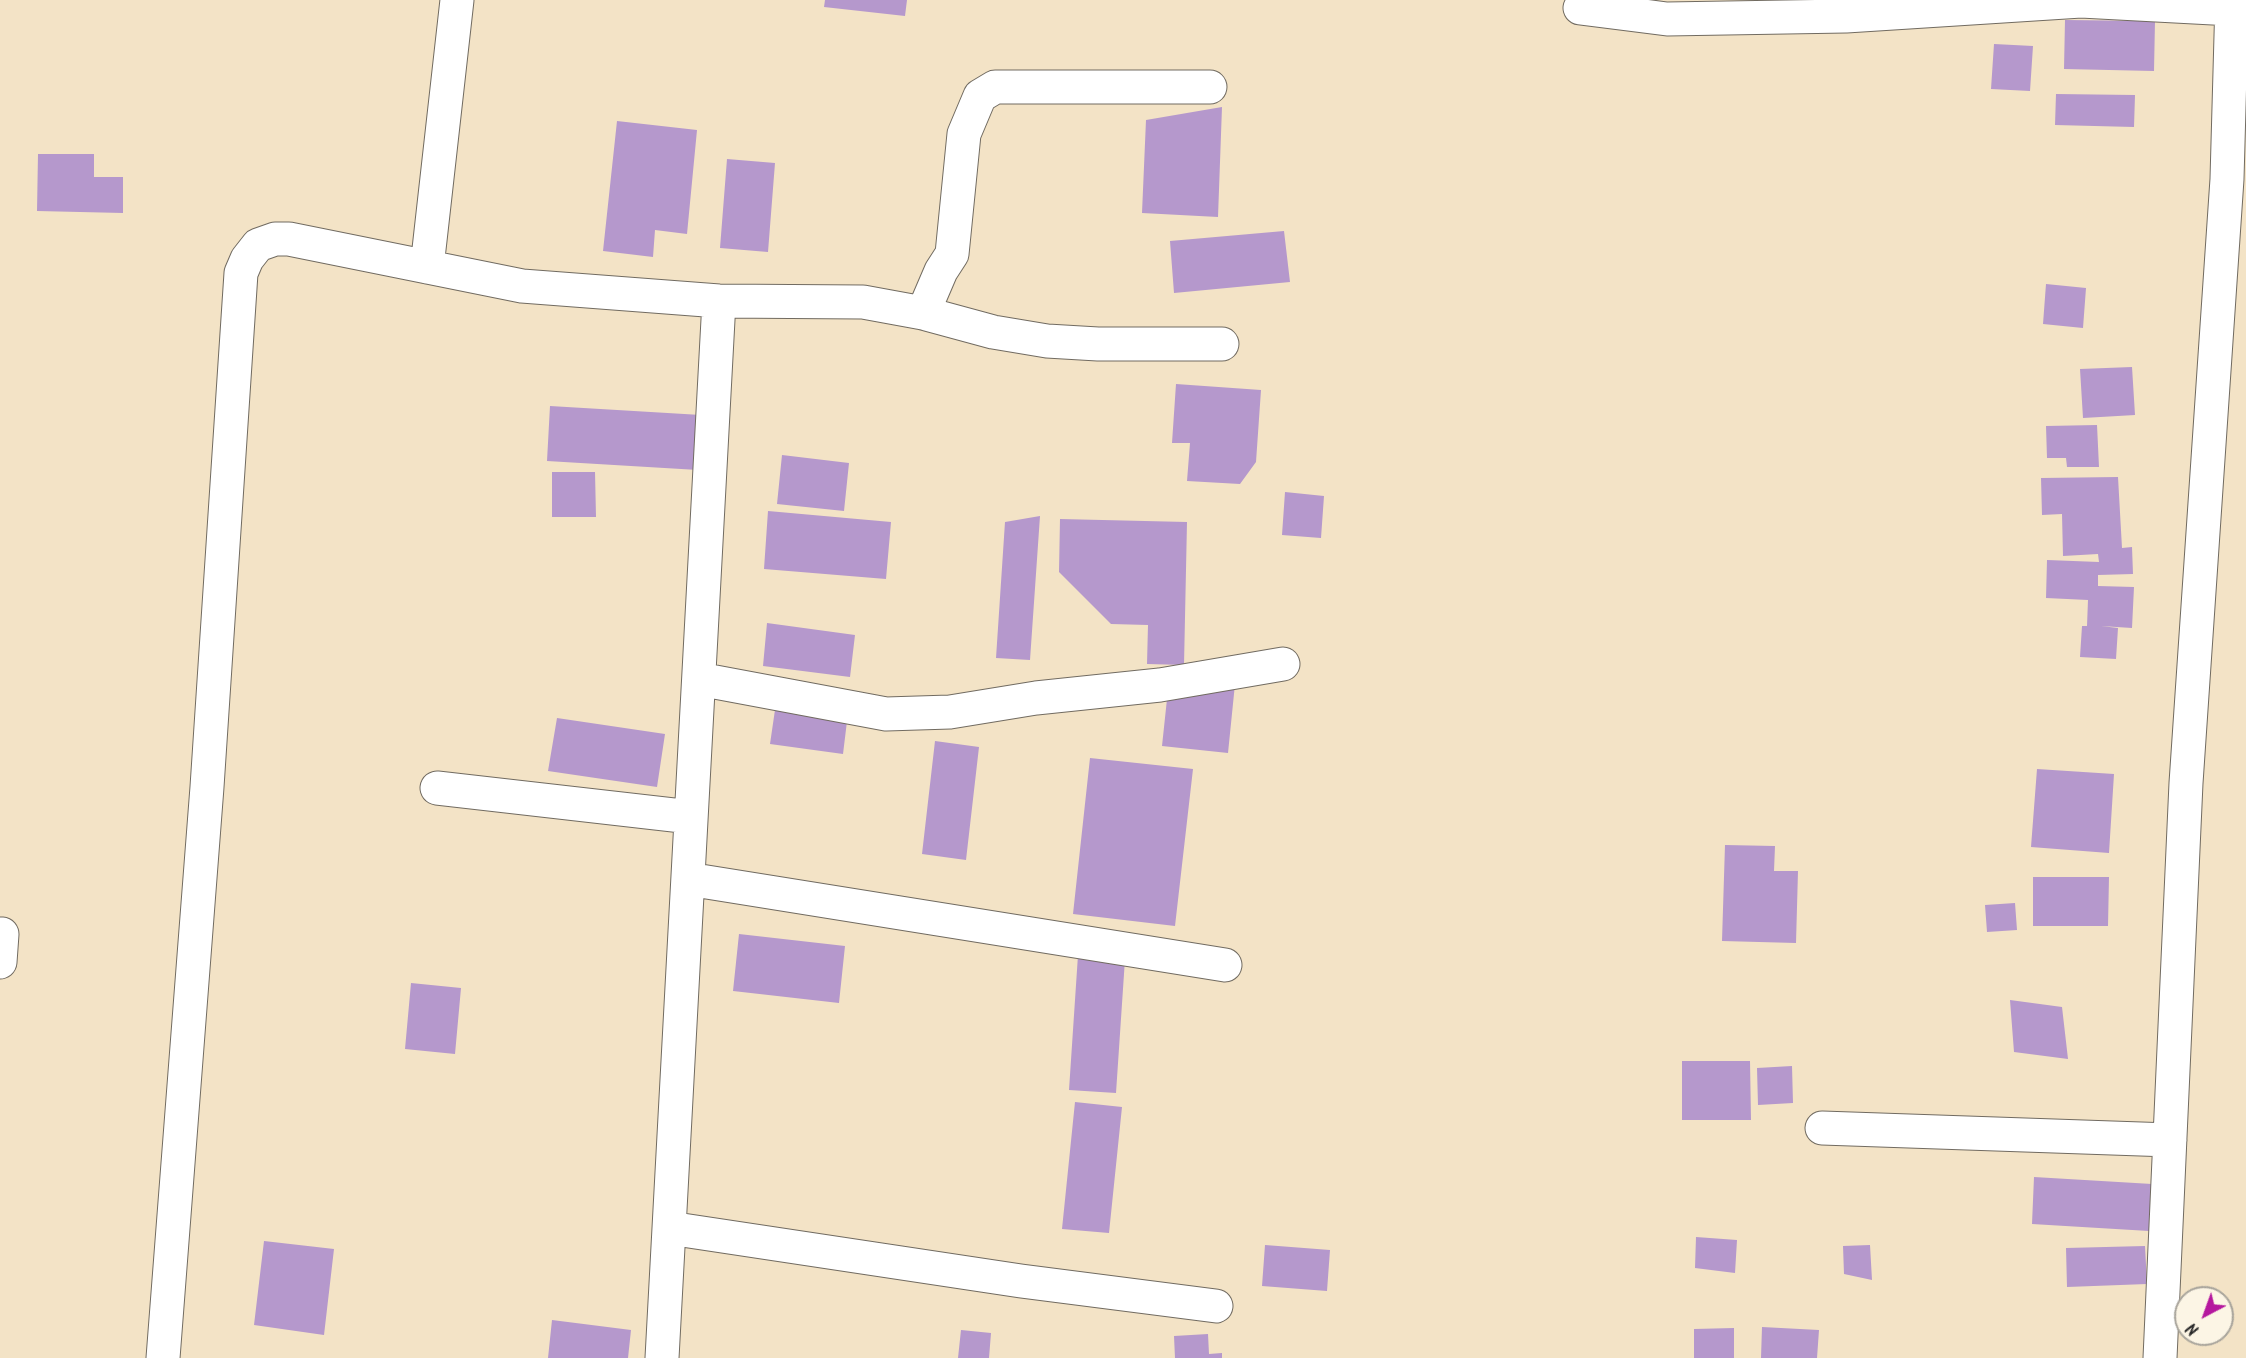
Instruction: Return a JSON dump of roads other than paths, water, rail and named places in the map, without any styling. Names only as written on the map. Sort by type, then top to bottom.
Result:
[{"type":"street","points":[[427,267],[457,0]]},
{"type":"street","points":[[1580,8],[1666,19],[1846,16],[2081,1],[2232,4],[2227,179],[2186,783],[2160,1358]]},
{"type":"street","points":[[923,313],[941,271],[952,254],[964,134],[980,96],[995,87],[1210,87]]},
{"type":"street","points":[[163,1358],[208,775],[241,273],[247,259],[258,245],[275,238],[289,238],[522,286],[719,301],[863,302],[923,313],[993,332],[1047,341],[1098,344],[1222,344]]},
{"type":"street","points":[[662,1358],[719,301]]},
{"type":"street","points":[[699,679],[886,714],[950,712],[1036,698],[1160,685],[1283,664]]},
{"type":"street","points":[[436,788],[691,817]]},
{"type":"street","points":[[688,879],[1225,966]]},
{"type":"street","points":[[1822,1128],[2170,1140]]},
{"type":"street","points":[[669,1228],[1010,1279],[1216,1306]]}]
